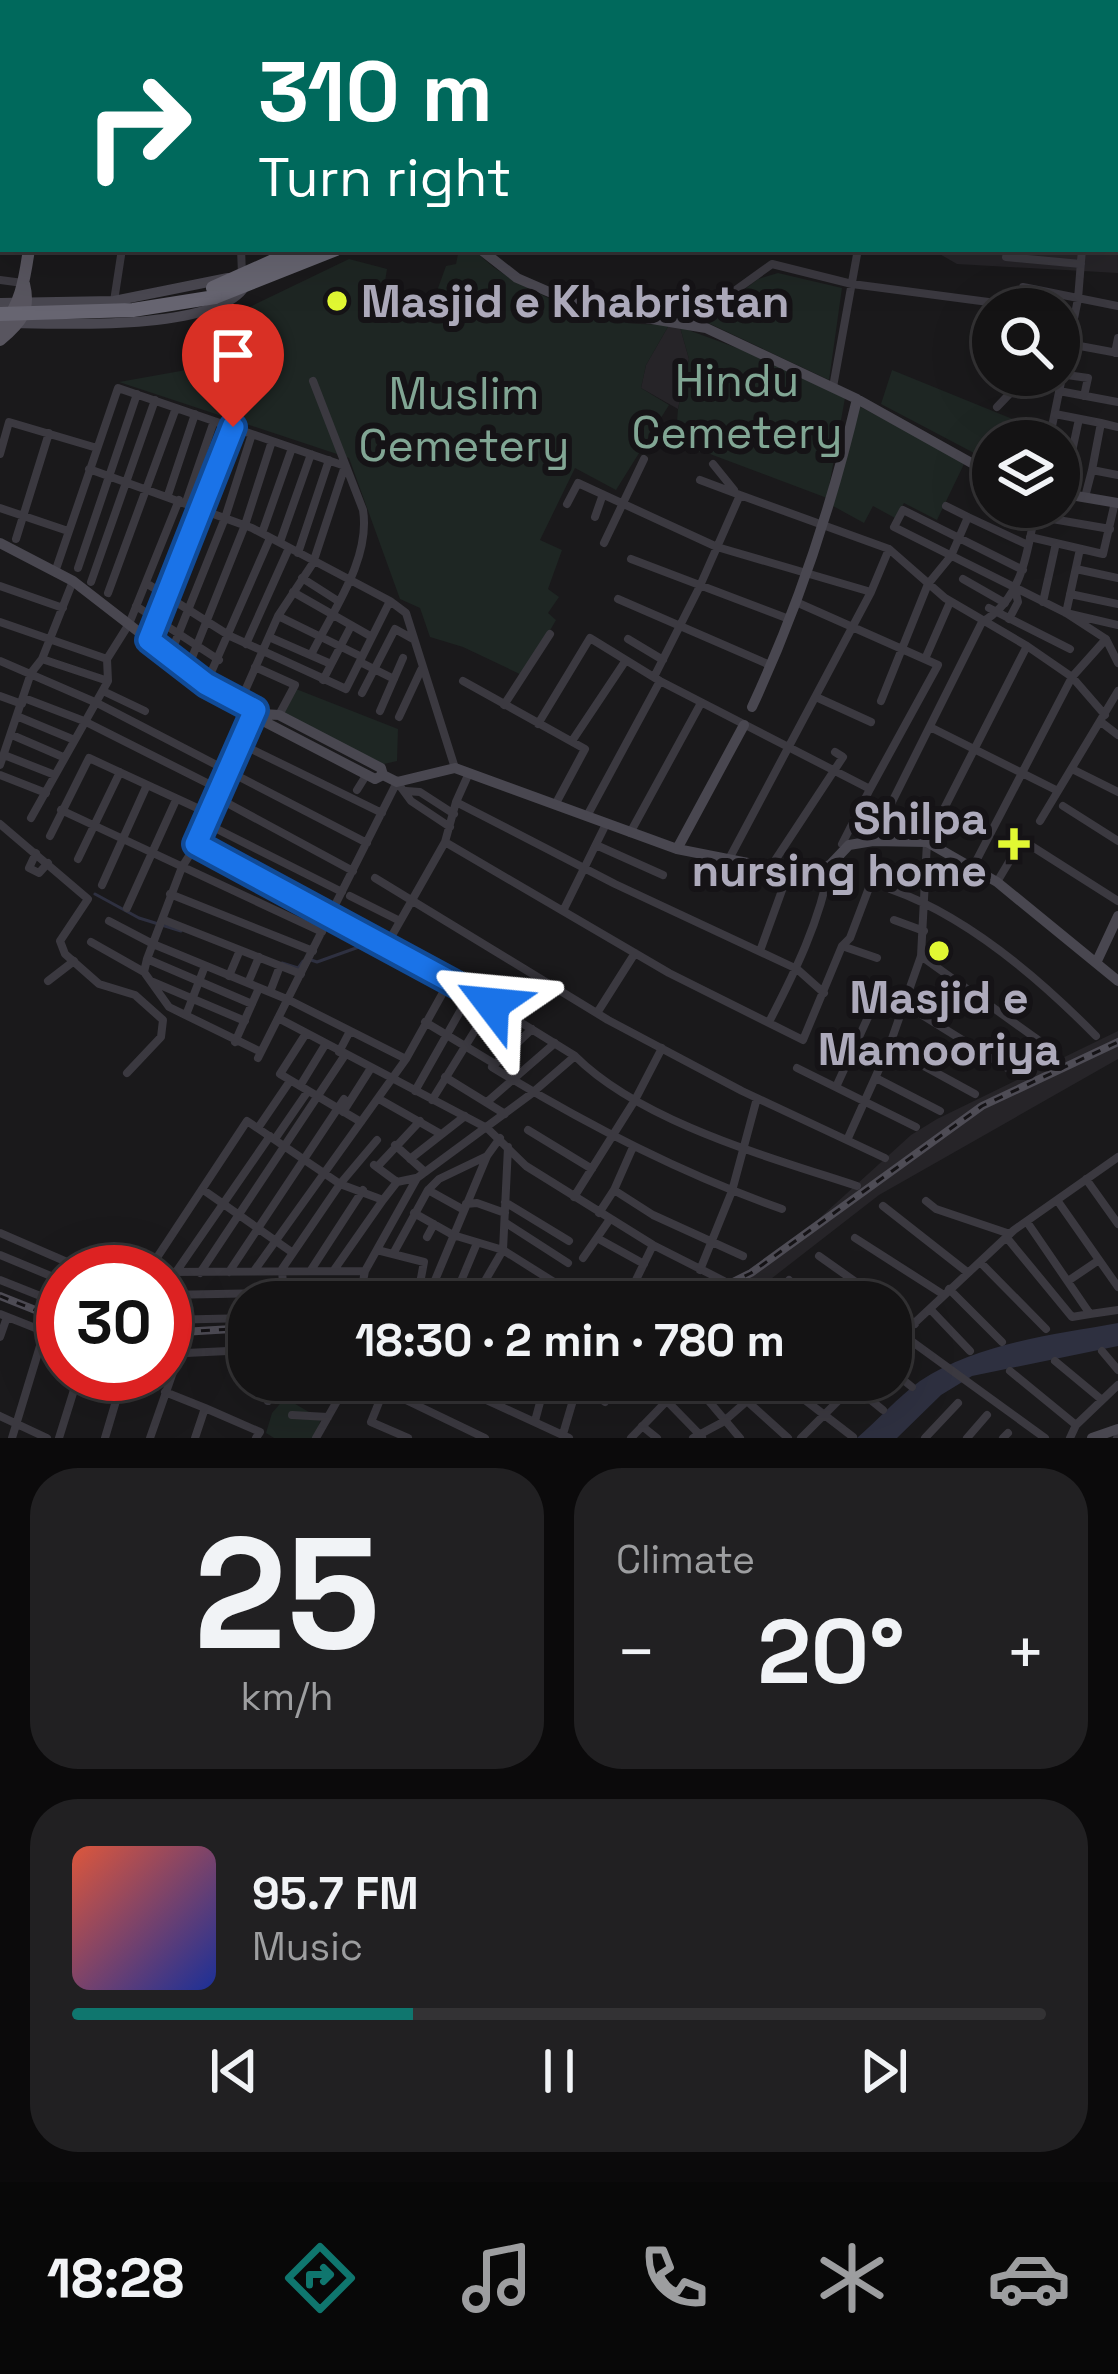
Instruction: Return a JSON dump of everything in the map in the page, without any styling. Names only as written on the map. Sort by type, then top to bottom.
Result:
[{"type":"highway","points":[[6,313],[160,308],[214,292],[294,252]]},
{"type":"highway","points":[[241,279],[326,252]]},
{"type":"main road","points":[[0,340],[21,323],[6,313],[24,283],[28,252]]},
{"type":"street","points":[[115,301],[122,252]]},
{"type":"street","points":[[6,313],[21,323],[167,320],[239,296],[242,252]]},
{"type":"street","points":[[484,252],[517,278],[573,303],[614,315],[690,322],[857,399],[972,463]]},
{"type":"street","points":[[833,387],[857,252]]},
{"type":"street","points":[[1079,288],[1082,252]]},
{"type":"street","points":[[1006,257],[1081,264]]},
{"type":"street","points":[[690,322],[772,264],[852,284],[972,300]]},
{"type":"street","points":[[6,313],[115,301],[212,278],[241,279]]},
{"type":"street","points":[[0,280],[24,283]]},
{"type":"street","points":[[1023,287],[1028,288]]},
{"type":"street","points":[[662,320],[667,305],[680,298]]},
{"type":"street","points":[[1080,299],[1118,306]]},
{"type":"street","points":[[1080,342],[1116,353],[1118,338]]},
{"type":"street","points":[[1080,377],[1088,378],[1084,396]]},
{"type":"street","points":[[311,655],[348,580],[366,530],[363,510],[313,381]]},
{"type":"street","points":[[56,572],[118,388],[345,466]]},
{"type":"street","points":[[55,775],[2,760],[31,673],[42,659],[63,608],[137,394]]},
{"type":"street","points":[[1080,395],[1118,402]]},
{"type":"street","points":[[997,407],[1008,396]]},
{"type":"street","points":[[1053,420],[1057,396]]},
{"type":"street","points":[[752,707],[824,524],[857,399]]},
{"type":"street","points":[[91,582],[155,400]]},
{"type":"street","points":[[108,593],[176,407]]},
{"type":"street","points":[[168,495],[195,414]]},
{"type":"street","points":[[1054,414],[1118,427]]},
{"type":"street","points":[[31,818],[105,686],[107,659],[129,624],[214,421]]},
{"type":"street","points":[[0,454],[9,422],[97,448]]},
{"type":"street","points":[[1085,497],[1101,424]]},
{"type":"street","points":[[149,640],[233,427]]},
{"type":"street","points":[[16,539],[49,433]]},
{"type":"street","points":[[169,657],[225,518],[252,434]]},
{"type":"street","points":[[187,670],[245,525],[272,441]]},
{"type":"street","points":[[280,543],[292,448]]},
{"type":"street","points":[[246,644],[311,454]]},
{"type":"street","points":[[604,543],[644,459]]},
{"type":"street","points":[[206,684],[329,460]]},
{"type":"street","points":[[713,464],[740,495]]},
{"type":"street","points":[[240,702],[278,616],[313,562],[345,466]]},
{"type":"street","points":[[89,469],[245,525],[406,613],[455,768]]},
{"type":"street","points":[[1092,470],[1118,472]]},
{"type":"street","points":[[700,481],[889,549],[950,602],[1072,677],[1118,735]]},
{"type":"street","points":[[567,504],[578,483],[717,547],[872,592]]},
{"type":"street","points":[[586,817],[657,679],[740,495]]},
{"type":"street","points":[[1080,496],[1116,502],[1098,574]]},
{"type":"street","points":[[595,517],[602,497]]},
{"type":"street","points":[[946,506],[972,519]]},
{"type":"street","points":[[0,508],[68,531]]},
{"type":"street","points":[[1022,570],[903,510],[894,526],[1066,613],[1106,639],[1117,656]]},
{"type":"street","points":[[881,700],[928,584],[951,556],[968,517]]},
{"type":"street","points":[[1080,523],[1110,529]]},
{"type":"street","points":[[993,528],[1029,541],[1103,554]]},
{"type":"street","points":[[873,841],[982,622],[1015,588],[1032,528]]},
{"type":"street","points":[[0,543],[56,572],[75,575],[206,684],[367,774],[383,776]]},
{"type":"street","points":[[1043,602],[1056,543]]},
{"type":"street","points":[[728,860],[872,592],[889,549]]},
{"type":"street","points":[[1066,613],[1080,549]]},
{"type":"street","points":[[632,559],[789,620]]},
{"type":"street","points":[[1076,568],[1118,576]]},
{"type":"street","points":[[302,578],[338,601]]},
{"type":"street","points":[[963,579],[1005,603]]},
{"type":"street","points":[[146,584],[262,653],[346,689],[391,601]]},
{"type":"street","points":[[0,586],[63,608]]},
{"type":"street","points":[[1009,619],[1018,602],[1015,588]]},
{"type":"street","points":[[292,592],[372,637]]},
{"type":"street","points":[[1070,594],[1118,604]]},
{"type":"street","points":[[618,599],[771,666]]},
{"type":"street","points":[[796,602],[938,665],[842,844],[927,842],[997,882],[1118,981]]},
{"type":"street","points":[[925,659],[950,602]]},
{"type":"street","points":[[136,606],[219,660]]},
{"type":"street","points":[[994,610],[1070,649]]},
{"type":"street","points":[[1066,613],[1118,625]]},
{"type":"street","points":[[278,616],[394,679]]},
{"type":"street","points":[[0,622],[107,659]]},
{"type":"street","points":[[323,680],[351,626]]},
{"type":"street","points":[[362,693],[395,629],[414,639]]},
{"type":"street","points":[[504,705],[550,634]]},
{"type":"street","points":[[269,637],[331,664]]},
{"type":"street","points":[[538,724],[590,638],[701,703],[870,789]]},
{"type":"street","points":[[628,639],[663,660]]},
{"type":"street","points":[[973,867],[1072,677],[1106,639]]},
{"type":"street","points":[[848,1138],[906,1005],[921,956],[927,842],[1027,646]]},
{"type":"street","points":[[380,710],[404,658]]},
{"type":"street","points":[[42,659],[105,686],[145,711]]},
{"type":"street","points":[[572,741],[626,660]]},
{"type":"street","points":[[0,661],[97,703],[367,843]]},
{"type":"street","points":[[255,668],[295,685],[276,721]]},
{"type":"street","points":[[399,717],[422,669]]},
{"type":"street","points":[[463,681],[585,749],[555,806]]},
{"type":"street","points":[[1040,821],[1118,691]]},
{"type":"street","points":[[0,696],[84,722],[353,871]]},
{"type":"street","points":[[816,697],[871,722]]},
{"type":"street","points":[[631,833],[701,703]]},
{"type":"street","points":[[144,972],[170,894],[238,743],[259,712]]},
{"type":"street","points":[[19,716],[72,740]]},
{"type":"street","points":[[276,721],[381,768],[383,776],[420,791],[454,814]]},
{"type":"street","points":[[677,849],[743,725]]},
{"type":"street","points":[[930,727],[1058,791]]},
{"type":"street","points":[[12,735],[63,757]]},
{"type":"street","points":[[238,743],[382,813]]},
{"type":"street","points":[[772,865],[843,757],[835,752]]},
{"type":"street","points":[[50,836],[88,758],[400,921]]},
{"type":"street","points":[[92,942],[144,972],[170,1007],[260,1055],[346,894],[382,813],[401,787],[455,768],[677,849],[789,871],[814,871],[830,865],[849,845]]},
{"type":"street","points":[[1072,769],[1116,787]]},
{"type":"street","points":[[78,859],[120,772]]},
{"type":"street","points":[[383,942],[413,901],[445,842],[469,773]]},
{"type":"street","points":[[358,790],[367,774]]},
{"type":"street","points":[[0,775],[9,784],[46,793]]},
{"type":"street","points":[[102,885],[147,785]]},
{"type":"street","points":[[401,787],[411,801],[449,826]]},
{"type":"street","points":[[127,908],[176,800]]},
{"type":"street","points":[[456,802],[797,969],[824,993]]},
{"type":"street","points":[[1063,806],[1118,841]]},
{"type":"street","points":[[61,809],[322,932]]},
{"type":"street","points":[[0,824],[88,899],[59,946],[99,984],[135,994],[163,1020],[161,1037],[127,1072]]},
{"type":"street","points":[[562,911],[606,824]]},
{"type":"street","points":[[997,882],[1022,840],[1118,901]]},
{"type":"street","points":[[445,842],[635,953],[803,1040],[878,864]]},
{"type":"street","points":[[196,844],[492,1004],[635,1100],[744,1148],[857,1186]]},
{"type":"street","points":[[596,845],[663,875]]},
{"type":"street","points":[[36,853],[29,868],[39,873],[48,863]]},
{"type":"street","points":[[770,1022],[797,969],[825,893],[830,865]]},
{"type":"street","points":[[760,951],[789,871]]},
{"type":"street","points":[[375,878],[597,1013],[757,1098],[885,1158]]},
{"type":"street","points":[[890,889],[923,901],[973,931],[1096,1036]]},
{"type":"street","points":[[170,894],[310,956]]},
{"type":"street","points":[[1097,961],[1113,943],[1118,916]]},
{"type":"street","points":[[894,920],[924,931]]},
{"type":"street","points":[[109,922],[289,1000],[406,1059]]},
{"type":"street","points":[[162,924],[193,931],[301,974]]},
{"type":"street","points":[[842,946],[877,958]]},
{"type":"street","points":[[229,976],[239,950]]},
{"type":"street","points":[[597,1013],[635,953]]},
{"type":"street","points":[[921,956],[1055,1052]]},
{"type":"street","points":[[248,983],[259,957]]},
{"type":"street","points":[[147,959],[252,1004]]},
{"type":"street","points":[[48,981],[74,961]]},
{"type":"street","points":[[186,1015],[205,966]]},
{"type":"street","points":[[270,992],[280,966]]},
{"type":"street","points":[[254,1270],[322,1171],[394,1080],[450,980]]},
{"type":"street","points":[[153,982],[244,1021]]},
{"type":"street","points":[[235,1042],[259,988]]},
{"type":"street","points":[[415,1091],[471,992]]},
{"type":"street","points":[[432,1100],[492,1004]]},
{"type":"street","points":[[906,1005],[1014,1072]]},
{"type":"street","points":[[836,1087],[869,1015]]},
{"type":"street","points":[[278,1018],[487,1128],[526,1166],[574,1197],[652,1245],[724,1281]]},
{"type":"street","points":[[425,1022],[495,1064]]},
{"type":"street","points":[[478,1024],[513,1046]]},
{"type":"street","points":[[532,1029],[492,1067],[531,1094],[634,1147],[782,1209]]},
{"type":"street","points":[[200,1273],[318,1097],[350,1031]]},
{"type":"street","points":[[305,1035],[280,1074],[361,1122]]},
{"type":"street","points":[[487,1102],[554,1043]]},
{"type":"street","points":[[191,1245],[273,1138],[325,1045]]},
{"type":"street","points":[[889,1047],[975,1094]]},
{"type":"street","points":[[574,1197],[662,1048]]},
{"type":"street","points":[[334,1272],[397,1182],[421,1175],[575,1056]]},
{"type":"street","points":[[229,1272],[371,1068]]},
{"type":"street","points":[[797,1068],[916,1127]]},
{"type":"street","points":[[446,1077],[505,1114]]},
{"type":"street","points":[[876,1078],[940,1111]]},
{"type":"street","points":[[258,1128],[299,1086]]},
{"type":"street","points":[[700,1270],[732,1191],[757,1098]]},
{"type":"street","points":[[340,1110],[344,1099]]},
{"type":"street","points":[[379,1099],[439,1133]]},
{"type":"street","points":[[410,1159],[465,1116]]},
{"type":"street","points":[[165,1245],[247,1121],[340,1184],[383,1200]]},
{"type":"street","points":[[377,1167],[420,1121]]},
{"type":"street","points":[[528,1130],[592,1169]]},
{"type":"street","points":[[283,1281],[283,1269],[293,1253],[340,1184],[377,1141]]},
{"type":"street","points":[[394,1254],[428,1190],[504,1142]]},
{"type":"street","points":[[485,1281],[503,1250],[504,1142]]},
{"type":"street","points":[[394,1145],[421,1175]]},
{"type":"street","points":[[599,1213],[634,1147]]},
{"type":"street","points":[[436,1281],[487,1156]]},
{"type":"street","points":[[364,1157],[397,1182]]},
{"type":"street","points":[[912,1327],[1009,1236],[1117,1159]]},
{"type":"street","points":[[363,1281],[365,1270],[421,1175]]},
{"type":"street","points":[[1086,1179],[1118,1224]]},
{"type":"street","points":[[202,1190],[293,1253]]},
{"type":"street","points":[[310,1271],[363,1190]]},
{"type":"street","points":[[428,1190],[465,1207],[505,1212],[569,1241]]},
{"type":"street","points":[[614,1190],[653,1215],[743,1256]]},
{"type":"street","points":[[1057,1200],[1118,1287]]},
{"type":"street","points":[[926,1201],[1009,1236],[1072,1317],[1118,1310]]},
{"type":"street","points":[[883,1206],[967,1272]]},
{"type":"street","points":[[505,1212],[568,1263]]},
{"type":"street","points":[[414,1213],[453,1235],[503,1250],[552,1281]]},
{"type":"street","points":[[583,1258],[610,1219]]},
{"type":"street","points":[[1027,1222],[1090,1314]]},
{"type":"street","points":[[427,1237],[434,1224]]},
{"type":"street","points":[[0,1233],[36,1249]]},
{"type":"street","points":[[597,1238],[644,1264]]},
{"type":"street","points":[[855,1238],[946,1292],[1002,1342]]},
{"type":"street","points":[[462,1281],[477,1242]]},
{"type":"street","points":[[636,1281],[652,1245]]},
{"type":"street","points":[[377,1250],[424,1262],[421,1278]]},
{"type":"street","points":[[0,1255],[36,1270]]},
{"type":"street","points":[[819,1256],[854,1281]]},
{"type":"street","points":[[1068,1280],[1099,1260]]},
{"type":"street","points":[[979,1261],[1046,1328]]},
{"type":"street","points":[[192,1273],[365,1270]]},
{"type":"street","points":[[0,1280],[36,1294]]},
{"type":"street","points":[[192,1295],[228,1296]]},
{"type":"street","points":[[931,1310],[970,1351]]},
{"type":"street","points":[[0,1336],[4,1316],[36,1330]]},
{"type":"street","points":[[192,1320],[228,1319]]},
{"type":"street","points":[[912,1342],[1045,1438]]},
{"type":"street","points":[[1102,1351],[1118,1370]]},
{"type":"street","points":[[192,1354],[228,1352]]},
{"type":"street","points":[[1055,1361],[1102,1400]]},
{"type":"street","points":[[12,1438],[36,1363]]},
{"type":"street","points":[[1010,1371],[1076,1425]]},
{"type":"street","points":[[1070,1438],[1076,1425],[1118,1385]]},
{"type":"street","points":[[59,1438],[71,1401]]},
{"type":"street","points":[[105,1438],[116,1401]]},
{"type":"street","points":[[150,1438],[162,1401]]},
{"type":"street","points":[[188,1401],[258,1435]]},
{"type":"street","points":[[321,1436],[337,1401]]},
{"type":"street","points":[[380,1401],[371,1422],[408,1438]]},
{"type":"street","points":[[416,1401],[484,1438]]},
{"type":"street","points":[[496,1401],[566,1436],[574,1401]]},
{"type":"street","points":[[535,1421],[540,1401]]},
{"type":"street","points":[[632,1438],[665,1401]]},
{"type":"street","points":[[667,1401],[698,1437],[747,1401],[788,1438]]},
{"type":"street","points":[[706,1401],[740,1438]]},
{"type":"street","points":[[805,1401],[853,1437]]},
{"type":"street","points":[[801,1438],[837,1401]]},
{"type":"street","points":[[873,1401],[883,1410]]},
{"type":"street","points":[[925,1438],[958,1403]]},
{"type":"street","points":[[195,1438],[205,1408]]},
{"type":"street","points":[[292,1415],[328,1417]]},
{"type":"street","points":[[967,1438],[987,1415]]},
{"type":"street","points":[[0,1416],[47,1438]]},
{"type":"street","points":[[642,1426],[657,1438]]},
{"type":"street","points":[[1092,1438],[1118,1435]]},
{"type":"shaded area","points":[[936,252],[1118,252],[1118,273],[957,264]]},
{"type":"shaded area","points":[[669,325],[680,327],[689,359],[678,409],[641,388],[646,365]]},
{"type":"shaded area","points":[[1118,1031],[1118,1059],[879,1195],[768,1281],[727,1281],[791,1244],[911,1135]]},
{"type":"green space","name":"Muslim Cemetery","points":[[458,252],[477,252],[519,283],[576,309],[618,322],[669,325],[646,365],[641,388],[669,405],[616,490],[575,468],[540,540],[562,550],[548,589],[559,597],[548,613],[556,620],[524,676],[430,637],[420,608],[400,599],[349,458],[119,382],[259,357],[233,315],[349,259],[387,269],[382,301],[433,302],[446,266],[456,264]]},
{"type":"green space","name":"Hindu Cemetery","points":[[778,273],[842,288],[829,380],[704,321],[758,279]]},
{"type":"green space","name":"Hindu Cemetery","points":[[680,327],[748,352],[845,398],[827,498],[702,451],[675,447],[689,359]]},
{"type":"green space","points":[[892,370],[1015,420],[972,420],[972,452],[881,404]]},
{"type":"green space","name":"Hindu Cemetery","points":[[859,406],[965,462],[937,520],[904,503],[895,518],[873,506],[864,523],[833,506]]},
{"type":"green space","points":[[296,689],[398,729],[397,761],[384,764],[283,714]]},
{"type":"green space","points":[[282,1401],[290,1401],[321,1419],[314,1438],[274,1438],[266,1433],[272,1413]]},
{"type":"water","points":[[1118,1323],[1118,1346],[972,1376],[941,1395],[897,1438],[857,1438],[897,1401],[912,1401],[912,1388],[920,1381],[966,1358],[1016,1342]]},
{"type":"waterway","points":[[95,894],[139,918],[181,931]]},
{"type":"waterway","points":[[311,960],[370,943]]},
{"type":"waterway","points":[[390,944],[417,954]]},
{"type":"waterway","points":[[282,963],[298,968],[303,961]]},
{"type":"railway","points":[[735,1281],[982,1106],[1118,1042]]},
{"type":"railway","points":[[0,1296],[36,1310]]},
{"type":"railway","points":[[192,1331],[228,1329]]},
{"type":"place","name":"Masjid e Khabristan","points":[[337,301]]},
{"type":"place","name":"Shilpa nursing home","points":[[1014,844]]},
{"type":"place","name":"Masjid e Mamooriya","points":[[939,951]]},
{"type":"route","points":[[233,427],[149,640],[206,684],[255,710],[196,844],[492,1004]]}]
